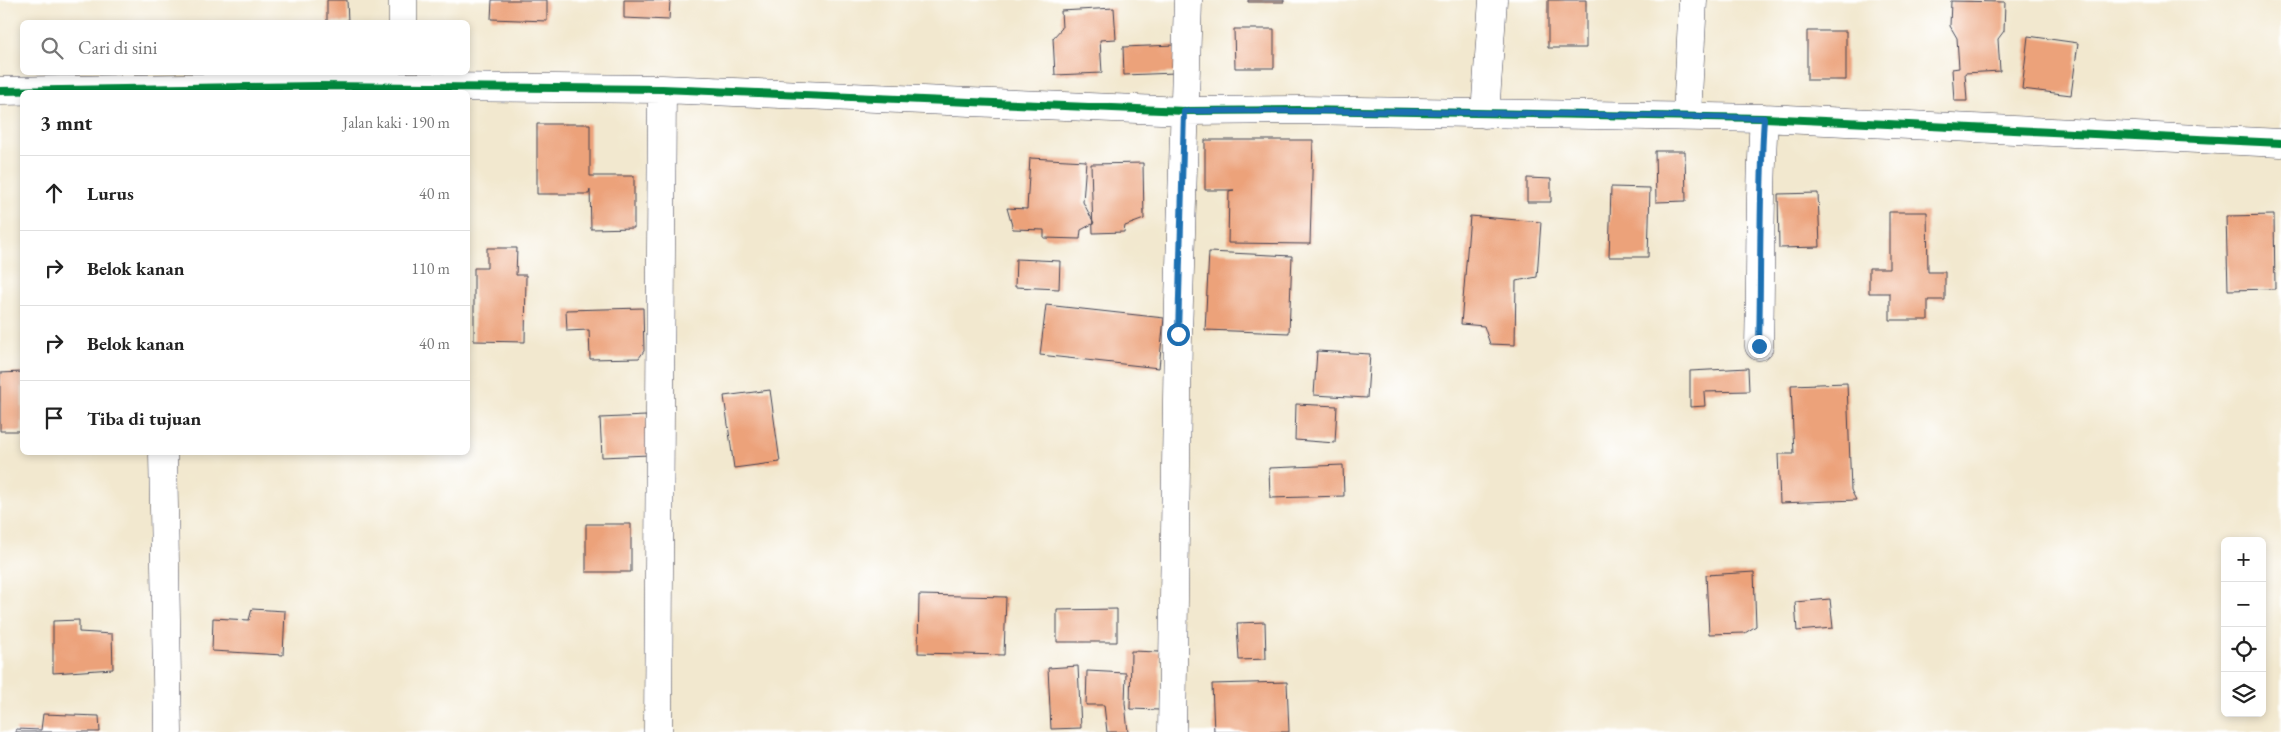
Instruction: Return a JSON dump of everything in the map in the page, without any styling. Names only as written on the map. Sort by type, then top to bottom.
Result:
[{"type":"street","points":[[403,0],[403,20]]},
{"type":"street","points":[[1172,732],[1178,334],[1188,0]]},
{"type":"street","points":[[1473,114],[1492,0]]},
{"type":"street","points":[[1687,116],[1693,0]]},
{"type":"street","points":[[159,90],[403,80],[1184,111],[1764,118],[2281,143]]},
{"type":"street","points":[[658,732],[662,89]]},
{"type":"street","points":[[0,91],[20,91]]},
{"type":"street","points":[[1759,346],[1762,249],[1759,193],[1764,118]]},
{"type":"street","points":[[163,455],[168,732]]},
{"type":"building","points":[[327,0],[347,0],[348,20],[327,20]]},
{"type":"building","points":[[492,0],[547,0],[547,21],[491,19]]},
{"type":"building","points":[[624,0],[670,0],[669,20],[624,18]]},
{"type":"building","points":[[1248,0],[1284,0],[1284,2],[1248,2]]},
{"type":"building","points":[[1548,0],[1586,0],[1586,48],[1548,48]]},
{"type":"building","points":[[1951,1],[2005,2],[2004,31],[1998,39],[2000,71],[1965,73],[1967,101],[1954,101],[1952,69],[1959,68],[1957,38],[1950,26]]},
{"type":"building","points":[[1114,8],[1116,39],[1100,40],[1102,73],[1055,75],[1053,38],[1062,28],[1061,11]]},
{"type":"building","points":[[1234,29],[1274,29],[1274,68],[1235,68]]},
{"type":"building","points":[[1807,31],[1846,31],[1846,80],[1807,80]]},
{"type":"building","points":[[2028,36],[2078,43],[2071,95],[2022,89]]},
{"type":"building","points":[[1175,45],[1175,73],[1124,75],[1123,47]]},
{"type":"building","points":[[537,124],[590,124],[590,176],[634,176],[634,228],[591,229],[590,189],[589,194],[537,194]]},
{"type":"building","points":[[1205,140],[1313,140],[1310,244],[1228,243],[1229,191],[1234,190],[1205,190]]},
{"type":"building","points":[[1655,151],[1685,151],[1686,201],[1656,202]]},
{"type":"building","points":[[1030,158],[1086,161],[1083,202],[1094,223],[1081,230],[1080,239],[1044,238],[1044,230],[1013,229],[1007,208],[1027,209]]},
{"type":"building","points":[[1143,163],[1144,219],[1125,226],[1124,232],[1093,233],[1091,164]]},
{"type":"building","points":[[1527,178],[1551,179],[1551,202],[1527,202]]},
{"type":"building","points":[[1611,187],[1650,188],[1648,257],[1609,257]]},
{"type":"building","points":[[1818,193],[1820,247],[1779,248],[1778,194]]},
{"type":"building","points":[[1889,212],[1927,212],[1928,272],[1945,272],[1945,300],[1928,300],[1928,320],[1890,320],[1890,293],[1869,293],[1869,268],[1889,268]]},
{"type":"building","points":[[2274,215],[2275,289],[2228,290],[2226,216]]},
{"type":"building","points":[[1470,216],[1541,222],[1537,277],[1516,281],[1515,345],[1490,344],[1484,326],[1461,324]]},
{"type":"building","points":[[487,248],[517,248],[516,275],[526,275],[525,342],[474,341],[474,268],[487,268]]},
{"type":"building","points":[[1209,252],[1292,256],[1289,333],[1205,330]]},
{"type":"building","points":[[1016,259],[1060,261],[1059,289],[1015,287]]},
{"type":"building","points":[[1046,305],[1164,318],[1159,368],[1040,355]]},
{"type":"building","points":[[643,308],[644,351],[639,358],[590,359],[589,330],[567,331],[566,310]]},
{"type":"building","points":[[1317,351],[1370,354],[1367,398],[1314,395]]},
{"type":"building","points":[[1748,368],[1749,391],[1704,392],[1705,406],[1690,407],[1690,371]]},
{"type":"building","points":[[20,372],[20,431],[0,431],[0,373]]},
{"type":"building","points":[[1847,383],[1851,490],[1856,500],[1780,503],[1778,454],[1794,454],[1791,385]]},
{"type":"building","points":[[770,390],[780,462],[734,468],[724,396]]},
{"type":"building","points":[[1296,404],[1337,406],[1335,443],[1295,440]]},
{"type":"building","points":[[646,416],[649,455],[602,457],[600,418]]},
{"type":"building","points":[[1343,465],[1344,496],[1270,498],[1269,468]]},
{"type":"building","points":[[586,524],[631,524],[631,572],[586,572]]},
{"type":"building","points":[[1754,572],[1756,626],[1745,633],[1709,634],[1706,575]]},
{"type":"building","points":[[919,595],[1006,597],[1004,655],[918,653]]},
{"type":"building","points":[[1830,599],[1833,628],[1797,631],[1795,602]]},
{"type":"building","points":[[252,609],[285,611],[283,655],[212,651],[213,618],[249,620]]},
{"type":"building","points":[[1117,609],[1117,642],[1057,642],[1057,610]]},
{"type":"building","points":[[79,620],[79,632],[112,634],[113,669],[53,673],[53,621]]},
{"type":"building","points":[[1265,622],[1266,659],[1239,660],[1237,623]]},
{"type":"building","points":[[1131,651],[1160,652],[1159,710],[1130,709]]},
{"type":"building","points":[[1078,666],[1081,728],[1051,729],[1048,668]]},
{"type":"building","points":[[1087,671],[1126,673],[1125,703],[1128,732],[1107,732],[1104,705],[1086,705]]},
{"type":"building","points":[[1287,682],[1289,732],[1214,732],[1212,684]]},
{"type":"building","points":[[43,714],[99,716],[100,732],[16,732],[16,729],[41,730]]},
{"type":"cycle path","points":[[63,90],[317,86],[662,89],[1185,111],[1301,110],[1764,118],[2281,143]]},
{"type":"cycle path","points":[[0,91],[20,91]]},
{"type":"route","points":[[1178,334],[1184,111],[1301,110],[1687,116],[1764,118],[1759,193],[1762,249],[1759,346]]}]
